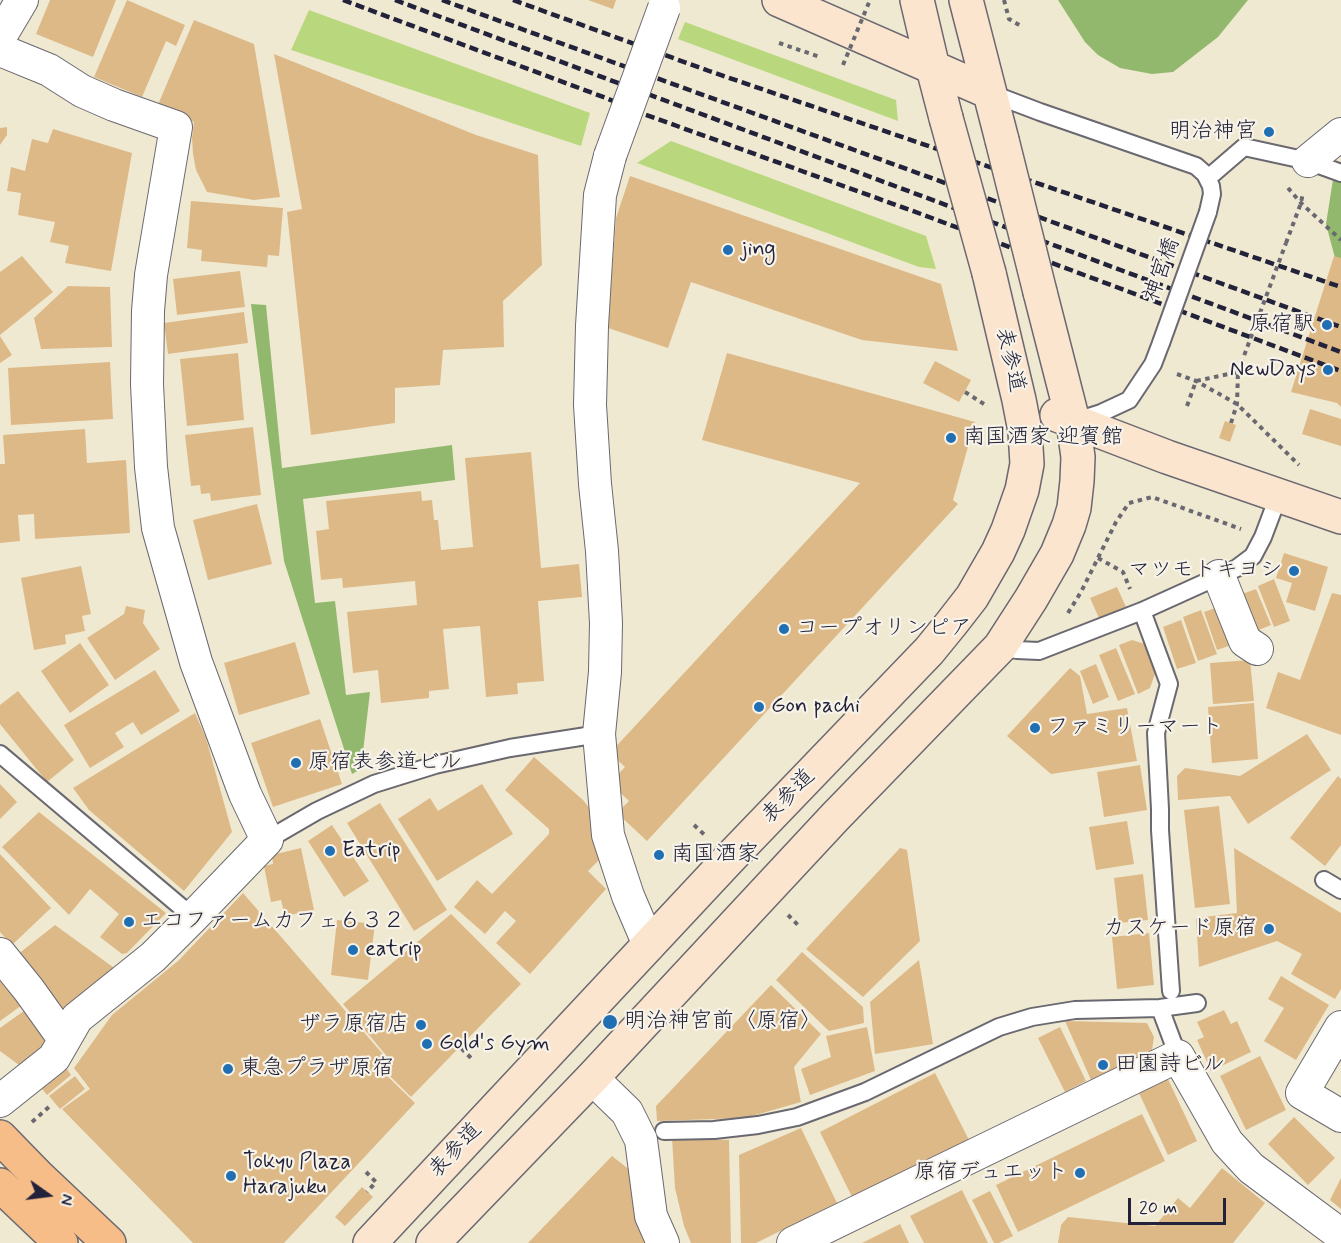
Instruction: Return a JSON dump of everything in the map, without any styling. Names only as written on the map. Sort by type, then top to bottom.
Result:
[{"type":"main road","points":[[779,0],[989,92]]},
{"type":"main road","name":"表参道","points":[[370,1243],[729,859],[928,651],[972,597],[1005,537],[1016,509],[1027,464],[1025,431],[988,273],[917,0]]},
{"type":"main road","name":"表参道","points":[[433,1243],[1000,646],[1058,554],[1074,508],[1078,457],[1073,421],[966,0]]},
{"type":"main road","points":[[1019,400],[1167,457],[1341,518]]},
{"type":"main road","points":[[0,1137],[109,1243]]},
{"type":"main road","points":[[0,1185],[61,1243]]},
{"type":"street","points":[[0,37],[22,0]]},
{"type":"street","points":[[649,945],[628,896],[608,835],[599,734],[605,672],[606,623],[590,405],[600,195],[610,156],[665,4]]},
{"type":"street","points":[[0,50],[49,70],[82,91],[176,127],[151,275],[148,311],[147,384],[151,467],[158,528],[196,662],[245,794],[267,840],[153,957],[77,1018],[54,1058],[0,1101]]},
{"type":"street","points":[[1308,161],[1341,134]]},
{"type":"street","points":[[1219,576],[1245,641],[1257,649]]},
{"type":"street","points":[[0,954],[64,1039]]},
{"type":"street","points":[[1341,1027],[1302,1093],[1341,1116]]},
{"type":"street","points":[[793,1243],[1178,1056],[1227,1142],[1251,1168],[1341,1235]]},
{"type":"street","points":[[592,1078],[627,1112],[641,1140],[651,1216],[663,1243]]},
{"type":"lane","points":[[989,92],[1040,112],[1190,163],[1201,169],[1209,178],[1244,147],[1308,161],[1341,173]]},
{"type":"lane","name":"神宮橋","points":[[1073,421],[1101,413],[1129,400],[1153,364],[1208,212],[1212,194],[1209,178]]},
{"type":"lane","points":[[1000,646],[1017,650],[1040,651],[1142,612],[1237,568],[1252,556],[1263,537],[1278,496]]},
{"type":"lane","points":[[1142,612],[1169,684],[1156,733],[1162,870],[1171,991]]},
{"type":"lane","points":[[267,840],[374,784],[435,765],[510,748],[599,734]]},
{"type":"lane","points":[[0,754],[193,917]]},
{"type":"lane","points":[[1324,880],[1341,890]]},
{"type":"lane","points":[[664,1131],[714,1130],[758,1125],[797,1117],[865,1092],[999,1027],[1032,1017],[1075,1010],[1160,1008],[1197,1003]]},
{"type":"lane","points":[[1160,1008],[1178,1056]]},
{"type":"path","points":[[832,61],[843,65],[870,0]]},
{"type":"path","points":[[1004,0],[1009,19],[1021,26]]},
{"type":"path","points":[[779,43],[822,58]]},
{"type":"path","points":[[1231,423],[1237,404],[1238,372],[1301,203],[1308,161]]},
{"type":"path","points":[[1301,203],[1341,240]]},
{"type":"path","points":[[1196,381],[1238,372]]},
{"type":"path","points":[[1178,374],[1196,381],[1237,404],[1299,465]]},
{"type":"path","points":[[1187,406],[1196,381]]},
{"type":"path","points":[[965,392],[984,404]]},
{"type":"path","points":[[1054,646],[1054,635],[1081,592],[1116,522],[1129,503],[1152,497],[1263,537]]},
{"type":"path","points":[[1098,558],[1123,572],[1132,593]]},
{"type":"path","points":[[455,1042],[472,1059]]},
{"type":"path","points":[[30,1123],[54,1102]]},
{"type":"path","points":[[366,1172],[376,1182],[368,1192]]},
{"type":"green space","points":[[1058,0],[1248,0],[1218,37],[1173,72],[1152,74],[1120,68],[1098,55],[1085,42]]},
{"type":"green space","points":[[309,10],[590,113],[581,146],[291,50]]},
{"type":"green space","points":[[685,22],[896,100],[898,121],[678,39]]},
{"type":"green space","points":[[671,141],[926,236],[936,269],[919,267],[637,163]]},
{"type":"green space","points":[[1334,173],[1341,176],[1341,278],[1326,224]]},
{"type":"green space","points":[[251,304],[266,305],[282,468],[452,445],[455,480],[303,499],[315,603],[335,601],[346,695],[370,692],[361,769],[352,774],[284,561]]},
{"type":"building","points":[[50,0],[116,0],[93,57],[36,34]]},
{"type":"building","points":[[127,0],[185,25],[176,46],[166,41],[142,97],[94,77]]},
{"type":"building","points":[[588,0],[616,0],[613,9]]},
{"type":"building","points":[[194,20],[254,44],[280,197],[254,200],[207,192],[196,170],[193,154],[194,122],[157,107]]},
{"type":"building","points":[[274,54],[476,135],[538,155],[542,265],[503,301],[504,347],[443,350],[440,385],[395,388],[395,423],[311,435],[287,212],[302,209]]},
{"type":"building","points":[[7,127],[7,135],[0,145],[0,128]]},
{"type":"building","points":[[53,129],[132,153],[111,271],[65,263],[69,246],[50,242],[55,222],[18,215],[21,193],[7,191],[11,167],[25,171],[32,139],[48,143]]},
{"type":"building","name":"jing","points":[[630,176],[941,284],[958,351],[862,340],[691,282],[668,348],[608,328],[616,218]]},
{"type":"building","points":[[191,201],[283,208],[279,256],[268,255],[267,267],[201,261],[202,250],[187,248]]},
{"type":"building","points":[[22,256],[53,292],[0,335],[0,272]]},
{"type":"building","name":"原宿駅","points":[[1334,256],[1341,258],[1341,407],[1337,403],[1291,392]]},
{"type":"building","points":[[240,271],[245,307],[177,315],[173,279]]},
{"type":"building","points":[[68,286],[110,287],[112,347],[41,349],[34,318]]},
{"type":"building","points":[[244,312],[248,343],[168,354],[164,323]]},
{"type":"building","points":[[0,336],[12,355],[0,363]]},
{"type":"building","points":[[238,353],[244,420],[187,426],[180,359]]},
{"type":"building","name":"コープオリンピア","points":[[727,353],[975,422],[953,500],[958,504],[647,841],[617,813],[629,801],[610,783],[625,767],[610,753],[860,483],[702,440]]},
{"type":"building","points":[[935,361],[971,380],[959,402],[923,383]]},
{"type":"building","points":[[110,362],[113,419],[11,425],[8,368]]},
{"type":"building","points":[[1310,409],[1341,419],[1341,446],[1302,434]]},
{"type":"building","points":[[1225,421],[1236,425],[1230,442],[1219,438]]},
{"type":"building","points":[[253,427],[261,495],[211,501],[210,493],[201,494],[200,485],[191,486],[185,435]]},
{"type":"building","points":[[85,429],[87,463],[126,460],[130,533],[35,539],[34,514],[18,515],[20,541],[0,543],[0,464],[5,464],[3,435]]},
{"type":"building","points":[[531,452],[541,568],[579,564],[582,597],[538,601],[544,681],[517,683],[518,694],[486,697],[480,626],[443,629],[449,689],[429,691],[429,698],[381,703],[378,670],[353,673],[347,612],[417,605],[415,581],[343,588],[342,578],[321,580],[316,531],[329,529],[326,501],[421,491],[422,501],[432,500],[434,520],[438,520],[441,550],[473,547],[465,458]]},
{"type":"building","points":[[257,504],[272,564],[208,580],[193,520]]},
{"type":"building","points":[[1284,553],[1328,567],[1315,611],[1286,602],[1292,583],[1276,578]]},
{"type":"building","points":[[81,566],[91,614],[82,616],[85,631],[65,635],[66,644],[34,650],[21,578]]},
{"type":"building","points":[[1274,579],[1290,621],[1274,627],[1258,586]]},
{"type":"building","points":[[1117,587],[1126,607],[1099,618],[1090,598]]},
{"type":"building","points":[[1256,589],[1271,625],[1249,634],[1234,597]]},
{"type":"building","points":[[1332,593],[1341,595],[1341,735],[1266,708],[1278,672],[1300,680]]},
{"type":"building","points":[[126,606],[145,610],[143,623],[160,649],[115,680],[87,638],[124,614]]},
{"type":"building","points":[[1221,606],[1234,644],[1217,650],[1204,612]]},
{"type":"building","points":[[1201,610],[1217,654],[1198,661],[1183,617]]},
{"type":"building","points":[[1181,620],[1196,663],[1177,669],[1163,627]]},
{"type":"building","points":[[1132,640],[1145,644],[1156,671],[1150,688],[1138,694],[1119,645]]},
{"type":"building","points":[[295,642],[310,694],[239,715],[224,663]]},
{"type":"building","points":[[80,643],[109,685],[70,713],[41,671]]},
{"type":"building","points":[[1116,648],[1135,694],[1118,701],[1099,655]]},
{"type":"building","points":[[1250,660],[1254,701],[1213,704],[1210,663]]},
{"type":"building","points":[[1096,664],[1109,697],[1093,704],[1080,671]]},
{"type":"building","points":[[1070,668],[1080,676],[1087,714],[1127,708],[1137,761],[1051,774],[1007,736]]},
{"type":"building","points":[[155,670],[180,711],[141,735],[133,722],[115,733],[124,747],[90,768],[64,725]]},
{"type":"building","points":[[18,691],[74,760],[47,782],[0,724],[0,705]]},
{"type":"building","points":[[1254,703],[1258,759],[1212,763],[1208,707]]},
{"type":"building","points":[[195,713],[206,738],[232,832],[184,891],[89,810],[73,788]]},
{"type":"building","name":"原宿表参道ビル","points":[[320,719],[342,784],[273,807],[251,743]]},
{"type":"building","points":[[1307,734],[1331,770],[1248,824],[1230,796],[1178,800],[1177,776],[1185,768],[1240,776]]},
{"type":"building","points":[[534,757],[583,800],[591,810],[600,859],[588,871],[606,889],[530,974],[496,943],[516,921],[505,911],[485,934],[454,907],[477,880],[492,894],[549,834],[549,829],[505,790]]},
{"type":"building","points":[[1140,765],[1147,810],[1104,817],[1097,772]]},
{"type":"building","points":[[1338,776],[1341,779],[1341,845],[1325,866],[1290,838]]},
{"type":"building","points":[[0,784],[17,802],[0,819]]},
{"type":"building","points":[[482,784],[513,834],[437,881],[398,819],[430,798],[438,811]]},
{"type":"building","points":[[380,803],[447,910],[414,931],[347,823]]},
{"type":"building","points":[[1219,806],[1230,904],[1195,908],[1184,810]]},
{"type":"building","points":[[39,812],[166,913],[127,953],[122,954],[100,937],[119,914],[90,889],[69,915],[2,847]]},
{"type":"building","points":[[1127,821],[1134,864],[1096,870],[1089,827]]},
{"type":"building","points":[[332,825],[369,881],[344,897],[308,841]]},
{"type":"building","points":[[301,848],[314,910],[285,916],[281,900],[271,902],[264,866],[273,864],[272,855]]},
{"type":"building","points":[[900,848],[907,850],[920,941],[863,997],[806,949]]},
{"type":"building","name":"カスケード原宿","points":[[1234,848],[1341,913],[1341,989],[1335,999],[1291,974],[1302,954],[1277,941],[1199,967],[1196,918],[1237,913]]},
{"type":"building","points":[[0,854],[51,908],[12,945],[0,932]]},
{"type":"building","points":[[1143,874],[1148,920],[1119,923],[1114,878]]},
{"type":"building","name":"東急プラザ原宿","points":[[243,893],[388,1060],[378,1072],[381,1070],[415,1103],[284,1243],[193,1243],[62,1109],[90,1089],[74,1068],[112,1015],[178,961]]},
{"type":"building","name":"ザラ原宿店","points":[[451,914],[521,984],[411,1097],[382,1068],[390,1060],[343,1004]]},
{"type":"building","name":"eatrip","points":[[337,920],[375,924],[368,980],[331,975]]},
{"type":"building","points":[[55,925],[117,970],[62,1015],[17,955]]},
{"type":"building","points":[[1149,933],[1154,985],[1117,989],[1112,937]]},
{"type":"building","points":[[802,952],[863,1007],[864,1023],[829,1031],[776,980]]},
{"type":"building","points":[[919,960],[933,1044],[875,1054],[870,1002]]},
{"type":"building","points":[[6,976],[25,1003],[0,1021],[0,979]]},
{"type":"building","points":[[1281,976],[1329,1005],[1296,1060],[1264,1041],[1284,1008],[1268,999]]},
{"type":"building","points":[[771,985],[821,1034],[794,1067],[801,1102],[745,1118],[657,1121],[656,1106]]},
{"type":"building","points":[[28,1008],[50,1040],[19,1065],[0,1051],[0,1028]]},
{"type":"building","points":[[1224,1010],[1231,1024],[1237,1021],[1251,1052],[1211,1071],[1197,1040],[1204,1037],[1197,1022]]},
{"type":"building","name":"田園詩ビル","points":[[1065,1021],[1147,1023],[1154,1037],[1152,1050],[1091,1080]]},
{"type":"building","points":[[867,1027],[875,1071],[810,1095],[801,1069],[831,1057],[826,1036]]},
{"type":"building","points":[[1060,1027],[1086,1081],[1065,1092],[1038,1038]]},
{"type":"building","points":[[1260,1056],[1286,1110],[1246,1130],[1220,1076]]},
{"type":"building","points":[[67,1069],[71,1075],[47,1095],[42,1089]]},
{"type":"building","points":[[935,1073],[969,1140],[853,1199],[820,1132]]},
{"type":"building","points":[[75,1076],[85,1089],[60,1109],[49,1096]]},
{"type":"building","points":[[1167,1077],[1197,1141],[1168,1155],[1138,1091]]},
{"type":"building","name":"原宿デュエット","points":[[1142,1114],[1165,1161],[1018,1232],[996,1185]]},
{"type":"building","points":[[1294,1117],[1335,1158],[1308,1185],[1268,1144]]},
{"type":"building","points":[[801,1128],[837,1203],[756,1243],[741,1243],[739,1155]]},
{"type":"building","points":[[672,1138],[729,1140],[731,1243],[691,1243],[684,1226],[675,1188]]},
{"type":"building","points":[[612,1156],[631,1171],[646,1243],[528,1243]]},
{"type":"building","points":[[1222,1168],[1265,1203],[1233,1243],[1058,1243],[1061,1225],[1068,1217],[1155,1226],[1178,1198],[1190,1208]]},
{"type":"building","points":[[1341,1178],[1341,1209],[1330,1200]]},
{"type":"building","points":[[362,1187],[373,1197],[345,1226],[335,1217]]},
{"type":"building","points":[[962,1190],[988,1243],[924,1243],[910,1216]]},
{"type":"building","points":[[990,1191],[1013,1236],[999,1243],[994,1243],[972,1200]]},
{"type":"building","points":[[900,1224],[909,1243],[862,1243]]},
{"type":"railway","points":[[343,0],[641,113],[921,214],[1341,371]]},
{"type":"railway","points":[[395,0],[1341,352]]},
{"type":"railway","points":[[442,0],[1341,327]]},
{"type":"railway","points":[[513,0],[709,71],[1341,287]]},
{"type":"place","name":"明治神宮","points":[[1269,132]]},
{"type":"place","name":"jing","points":[[728,250]]},
{"type":"place","name":"原宿駅","points":[[1327,325]]},
{"type":"place","name":"NewDays","points":[[1328,370]]},
{"type":"place","name":"南国酒家 迎賓館","points":[[951,438]]},
{"type":"place","name":"マツモトキヨシ","points":[[1294,571]]},
{"type":"place","name":"コープオリンピア","points":[[784,629]]},
{"type":"place","name":"Gon pachi","points":[[759,707]]},
{"type":"place","name":"ファミリーマート","points":[[1035,728]]},
{"type":"place","name":"原宿表参道ビル","points":[[296,763]]},
{"type":"place","name":"Eatrip","points":[[330,851]]},
{"type":"place","name":"南国酒家","points":[[659,855]]},
{"type":"place","name":"エコファームカフェ６３２","points":[[129,922]]},
{"type":"place","name":"カスケード原宿","points":[[1269,929]]},
{"type":"place","name":"eatrip","points":[[353,950]]},
{"type":"place","name":"明治神宮前〈原宿〉","points":[[610,1022]]},
{"type":"place","name":"ザラ原宿店","points":[[421,1025]]},
{"type":"place","name":"Gold's Gym","points":[[427,1044]]},
{"type":"place","name":"田園詩ビル","points":[[1103,1065]]},
{"type":"place","name":"東急プラザ原宿","points":[[228,1069]]},
{"type":"place","name":"原宿デュエット","points":[[1080,1173]]},
{"type":"place","name":"Tokyu Plaza Harajuku","points":[[231,1176]]}]
